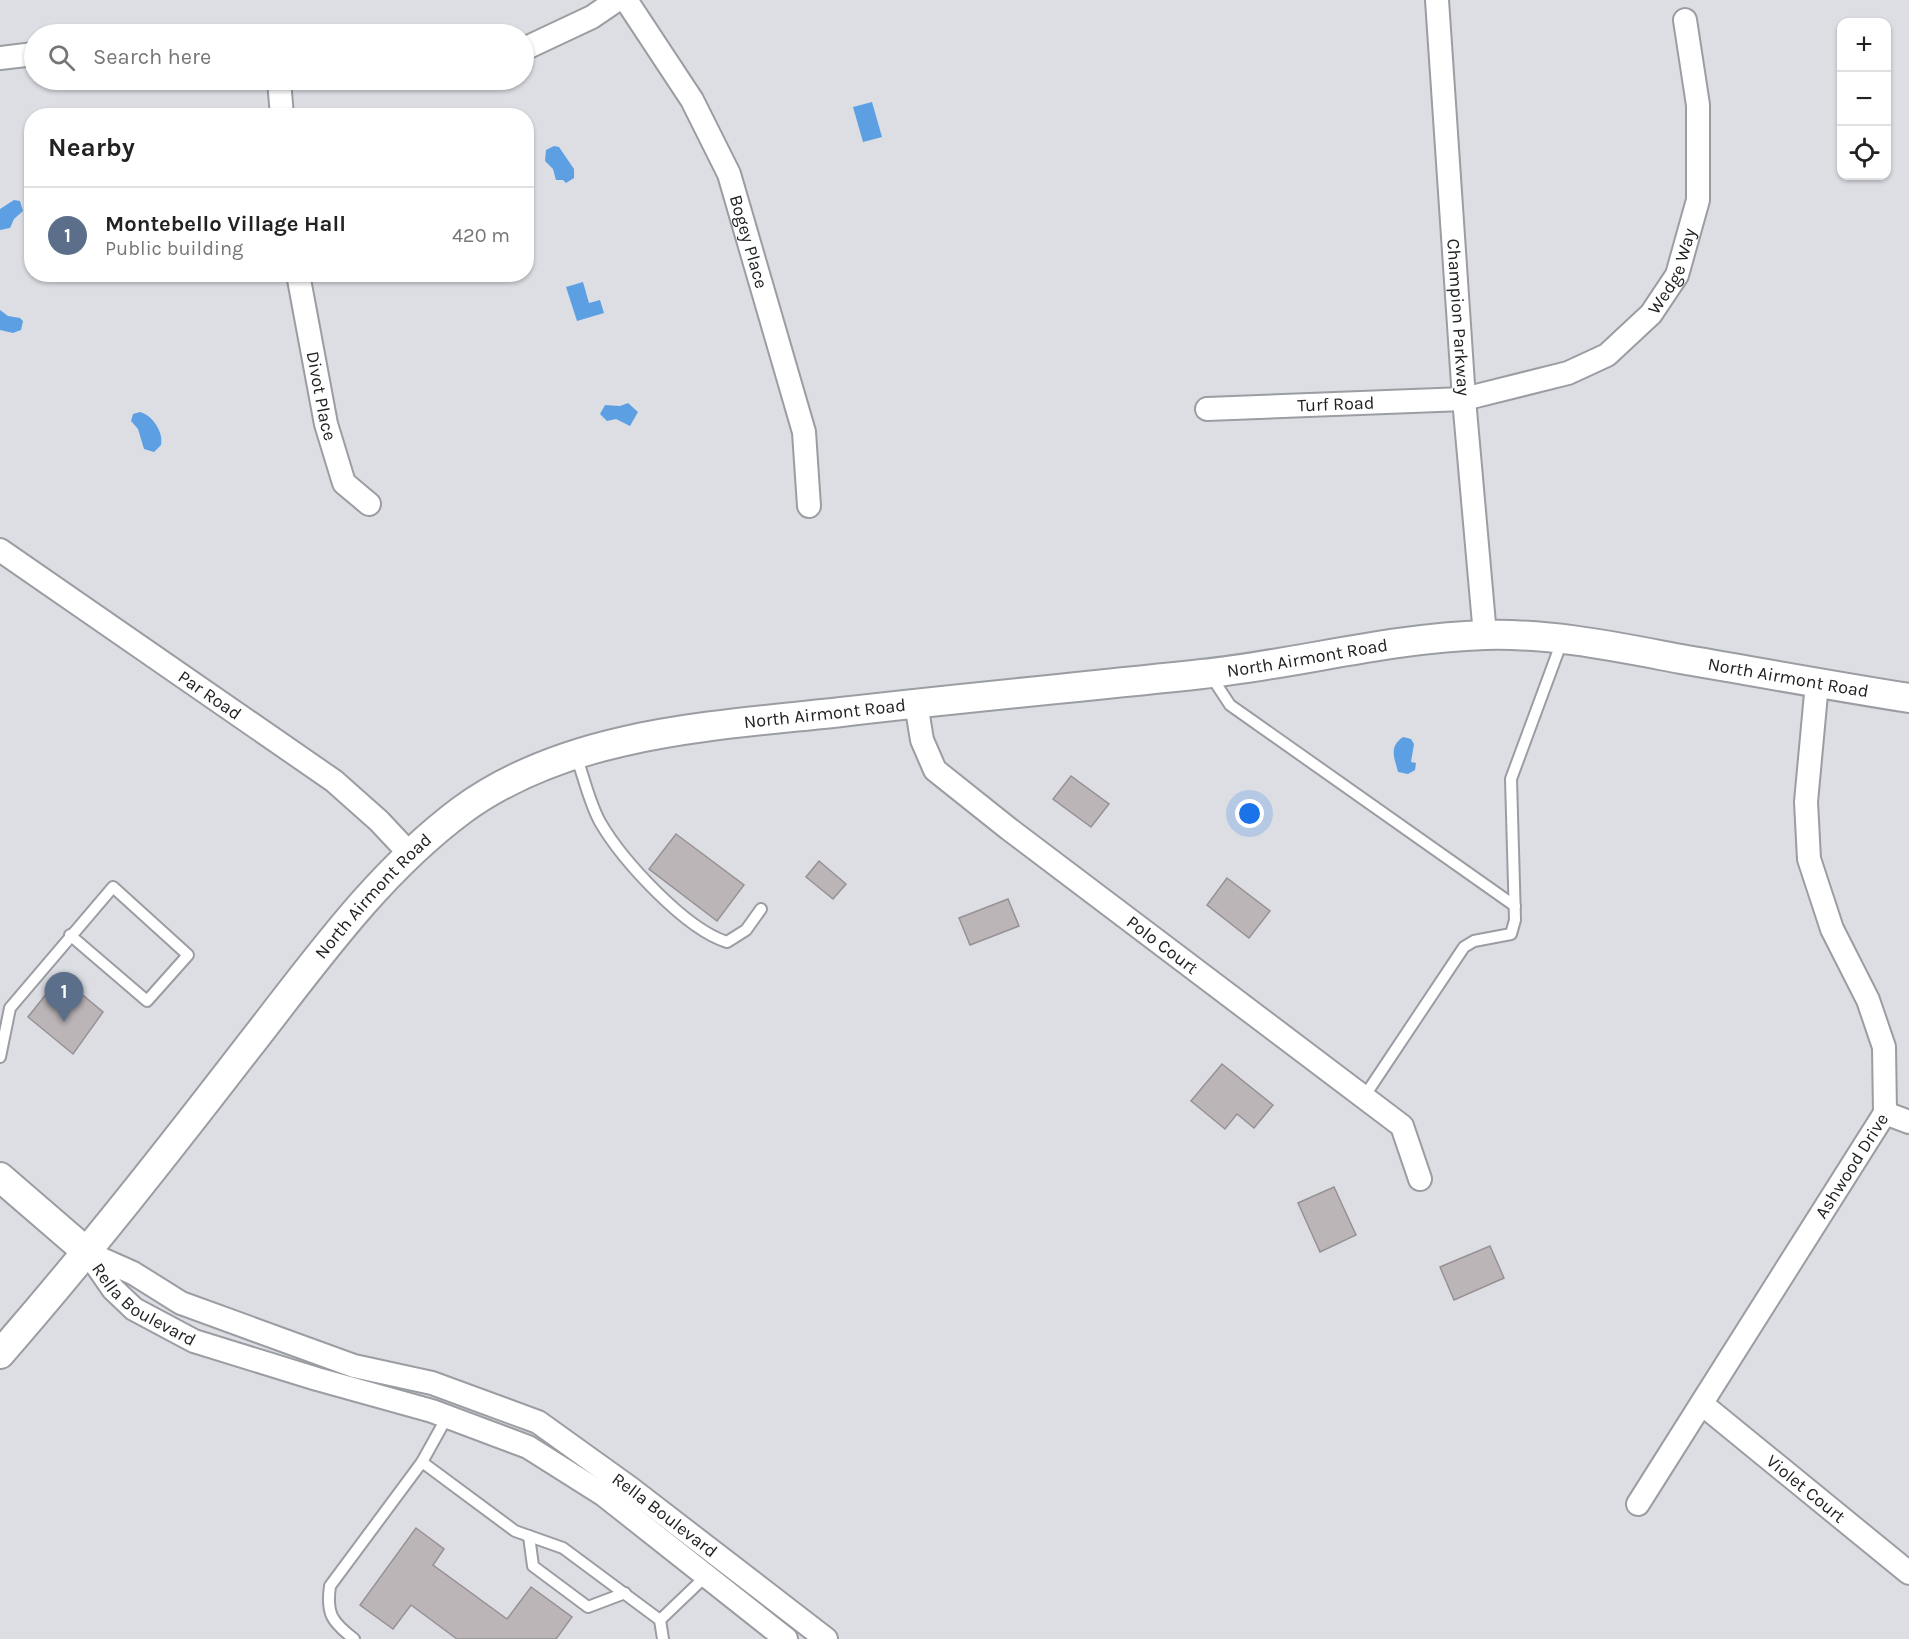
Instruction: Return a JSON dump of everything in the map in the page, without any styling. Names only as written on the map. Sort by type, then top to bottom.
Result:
[{"type":"street","points":[[534,44],[592,17],[617,0]]},
{"type":"street","name":"Bogey Place","points":[[626,0],[692,100],[729,174],[804,432],[809,507]]},
{"type":"street","name":"Champion Parkway","points":[[1437,0],[1464,399],[1485,635]]},
{"type":"street","name":"Wedge Way","points":[[1464,399],[1568,373],[1607,355],[1651,314],[1677,275],[1698,200],[1698,105],[1685,20]]},
{"type":"street","points":[[0,58],[24,55]]},
{"type":"street","points":[[280,90],[281,108]]},
{"type":"street","name":"Divot Place","points":[[299,282],[326,424],[344,483],[369,504]]},
{"type":"street","name":"Turf Road","points":[[1207,409],[1464,399]]},
{"type":"street","name":"Par Road","points":[[0,550],[334,781],[410,853]]},
{"type":"street","name":"North Airmont Road","points":[[0,1354],[88,1253],[342,927],[410,853],[465,808],[503,785],[576,756],[651,736],[916,703],[1209,673],[1374,648],[1485,635],[1563,640],[1909,698]]},
{"type":"street","name":"Ashwood Drive","points":[[1638,1504],[1885,1113],[1884,1047],[1868,1000],[1832,929],[1809,859],[1806,802],[1817,683]]},
{"type":"street","name":"Polo Court","points":[[916,703],[922,740],[935,770],[1402,1126],[1420,1179]]},
{"type":"street","points":[[1885,1113],[1909,1122]]},
{"type":"street","points":[[0,1177],[88,1253]]},
{"type":"street","name":"Rella Boulevard","points":[[88,1253],[133,1273],[181,1303],[354,1366],[432,1383],[538,1422],[630,1488],[826,1639]]},
{"type":"street","name":"Rella Boulevard","points":[[88,1253],[113,1289],[134,1309],[194,1341],[447,1417],[524,1445],[604,1495],[781,1635],[791,1612]]},
{"type":"street","points":[[348,1388],[354,1366]]},
{"type":"street","name":"Violet Court","points":[[1702,1404],[1909,1573]]},
{"type":"street","points":[[524,1445],[538,1422]]},
{"type":"lane","points":[[1364,1097],[1454,958],[1474,940],[1511,934],[1515,920],[1515,906],[1511,779],[1563,640]]},
{"type":"lane","points":[[1209,673],[1230,705],[1515,906]]},
{"type":"lane","points":[[576,756],[599,820],[629,864],[700,927],[727,942],[746,930],[761,909]]},
{"type":"lane","points":[[0,1058],[10,1008],[70,935],[112,887],[188,955],[147,1001],[70,935]]},
{"type":"lane","points":[[354,1639],[332,1618],[327,1604],[330,1586],[422,1462],[447,1417]]},
{"type":"lane","points":[[422,1462],[515,1531],[563,1548],[625,1593],[660,1620],[663,1639]]},
{"type":"lane","points":[[529,1536],[534,1566],[588,1607],[625,1593]]},
{"type":"lane","points":[[660,1620],[706,1576]]},
{"type":"water","points":[[872,102],[882,137],[863,142],[853,107]]},
{"type":"water","points":[[554,146],[559,147],[574,169],[574,178],[566,183],[563,180],[556,180],[553,169],[545,161],[546,150]]},
{"type":"water","points":[[14,200],[20,201],[23,211],[14,219],[10,228],[0,230],[0,209]]},
{"type":"water","points":[[583,282],[589,303],[600,300],[604,313],[577,321],[566,287]]},
{"type":"water","points":[[0,310],[8,316],[20,318],[23,321],[21,330],[13,333],[0,330]]},
{"type":"water","points":[[628,403],[638,412],[630,426],[616,419],[607,421],[600,414],[605,405],[620,406]]},
{"type":"water","points":[[140,412],[153,420],[161,435],[161,445],[154,452],[144,449],[138,429],[131,421],[133,414]]},
{"type":"water","points":[[1403,737],[1411,739],[1414,744],[1411,762],[1416,763],[1415,770],[1408,774],[1398,772],[1394,758],[1395,745]]},
{"type":"building","points":[[1071,776],[1109,804],[1091,827],[1053,799]]},
{"type":"building","points":[[676,834],[744,885],[717,921],[649,869]]},
{"type":"building","points":[[819,861],[846,884],[833,899],[806,877]]},
{"type":"building","points":[[1227,878],[1270,911],[1249,938],[1207,905]]},
{"type":"building","points":[[1008,899],[1019,926],[970,945],[959,918]]},
{"type":"building","points":[[73,987],[103,1012],[73,1054],[28,1017],[47,993],[59,1003]]},
{"type":"building","points":[[1222,1064],[1273,1105],[1254,1128],[1237,1114],[1225,1129],[1191,1101]]},
{"type":"building","points":[[1334,1187],[1356,1235],[1320,1252],[1298,1203]]},
{"type":"building","points":[[1490,1246],[1504,1278],[1454,1300],[1440,1267]]},
{"type":"building","points":[[416,1528],[444,1549],[433,1565],[507,1619],[531,1587],[572,1617],[556,1639],[457,1639],[411,1605],[393,1629],[360,1605]]},
{"type":"place","name":"Montebello Village Hall","points":[[64,1022]]}]
